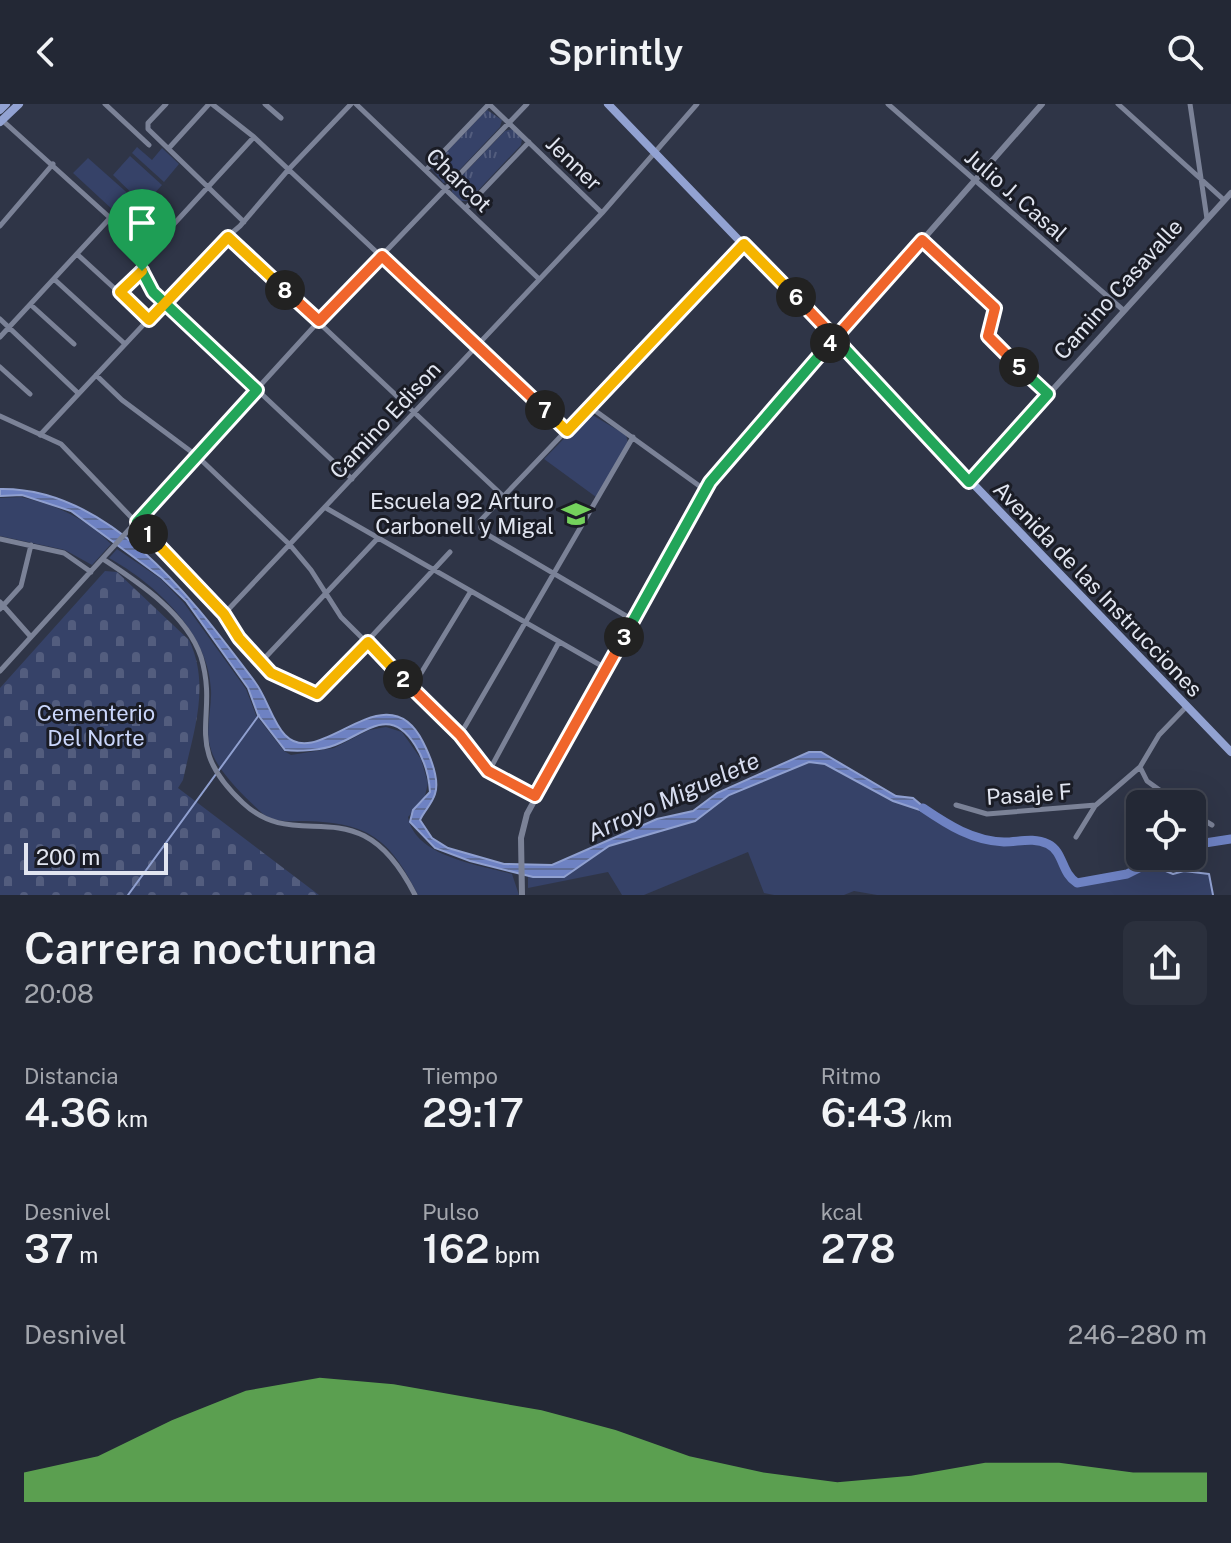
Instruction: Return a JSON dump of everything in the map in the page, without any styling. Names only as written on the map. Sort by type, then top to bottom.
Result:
[{"type":"main road","points":[[1,121],[19,104]]},
{"type":"main road","name":"Avenida de las Instrucciones","points":[[608,104],[1231,752]]},
{"type":"street","points":[[105,104],[149,145]]},
{"type":"street","points":[[166,104],[147,126],[244,222]]},
{"type":"street","points":[[169,148],[211,104],[254,137],[567,431]]},
{"type":"street","points":[[265,104],[281,118]]},
{"type":"street","points":[[40,435],[353,104]]},
{"type":"street","name":"Charcot","points":[[353,104],[539,279]]},
{"type":"street","points":[[426,170],[489,104]]},
{"type":"street","name":"Jenner","points":[[489,104],[602,213]]},
{"type":"street","points":[[0,671],[319,321],[527,104]]},
{"type":"street","name":"Camino Edison","points":[[224,614],[602,213],[697,104]]},
{"type":"street","name":"Julio J. Casal","points":[[888,104],[1122,309]]},
{"type":"street","points":[[522,895],[523,825],[535,796],[705,490],[1042,104]]},
{"type":"street","points":[[1118,104],[1224,200]]},
{"type":"street","points":[[1190,104],[1207,219]]},
{"type":"street","points":[[1,121],[53,164],[110,218],[153,292],[352,479]]},
{"type":"street","points":[[138,263],[254,137]]},
{"type":"street","points":[[466,208],[529,142]]},
{"type":"street","points":[[0,226],[53,164]]},
{"type":"street","name":"Camino Casavalle","points":[[969,482],[1122,309],[1231,193]]},
{"type":"street","points":[[0,337],[110,218]]},
{"type":"street","points":[[228,237],[503,496]]},
{"type":"street","points":[[922,240],[995,308],[988,333],[990,340],[1048,394]]},
{"type":"street","points":[[633,620],[488,535],[480,525],[482,518],[744,244]]},
{"type":"street","points":[[78,255],[149,320]]},
{"type":"street","points":[[120,292],[142,271]]},
{"type":"street","points":[[54,279],[125,344]]},
{"type":"street","points":[[31,304],[74,344]]},
{"type":"street","points":[[0,319],[78,393]]},
{"type":"street","points":[[0,367],[30,394]]},
{"type":"street","points":[[96,375],[143,416],[197,456],[290,545],[341,617],[460,735],[488,771],[535,796]]},
{"type":"street","points":[[590,407],[705,490]]},
{"type":"street","points":[[0,416],[72,454],[224,614],[261,662],[277,676],[317,694],[450,552]]},
{"type":"street","points":[[460,735],[557,573],[633,437]]},
{"type":"street","points":[[326,508],[607,669]]},
{"type":"street","points":[[261,662],[378,538]]},
{"type":"street","points":[[0,539],[70,555],[91,572]]},
{"type":"street","points":[[31,545],[21,586],[1,605],[32,637]]},
{"type":"street","points":[[103,559],[128,573],[183,624],[196,646],[205,679],[203,729],[211,764],[243,803],[266,819],[340,826],[367,837],[396,862],[415,895]]},
{"type":"street","points":[[412,688],[471,591]]},
{"type":"street","points":[[488,771],[559,642]]},
{"type":"street","name":"Pasaje F","points":[[956,805],[987,814],[1096,805],[1140,767],[1159,735],[1187,706]]},
{"type":"street","points":[[1140,767],[1147,781],[1160,790]]},
{"type":"street","points":[[1076,837],[1096,805]]},
{"type":"street","points":[[1206,821],[1212,825]]},
{"type":"green space","points":[[487,110],[502,120],[500,127],[448,182],[443,183],[431,168]]},
{"type":"green space","points":[[512,129],[522,139],[521,145],[468,201],[461,201],[452,192],[453,185],[505,131]]},
{"type":"green space","points":[[137,147],[152,160],[162,148],[179,164],[164,182],[132,153]]},
{"type":"green space","points":[[130,156],[162,185],[144,205],[113,175]]},
{"type":"green space","points":[[88,158],[142,206],[127,223],[73,173]]},
{"type":"green space","points":[[589,413],[626,435],[628,443],[596,497],[544,459]]},
{"type":"green space","points":[[21,497],[70,514],[111,544],[92,565],[65,550],[0,536],[0,498]]},
{"type":"green space","points":[[117,549],[161,579],[184,603],[246,689],[256,715],[284,751],[291,755],[334,748],[369,730],[386,727],[402,732],[421,759],[428,783],[424,800],[408,817],[413,831],[423,842],[451,857],[512,874],[519,895],[418,895],[398,860],[375,838],[362,831],[328,822],[278,820],[263,814],[232,783],[213,755],[208,733],[211,690],[201,649],[190,630],[161,596],[109,558]]},
{"type":"green space","name":"Cementerio Del Norte","points":[[105,571],[117,572],[189,640],[195,657],[199,675],[198,710],[183,780],[178,788],[319,895],[0,895],[0,688]]},
{"type":"green space","points":[[809,762],[825,764],[893,801],[911,804],[975,839],[1032,840],[1049,844],[1057,852],[1067,877],[1077,883],[1136,870],[1163,870],[1173,874],[1184,871],[1209,874],[1213,895],[877,895],[854,891],[844,895],[774,895],[764,893],[748,852],[644,895],[622,895],[608,872],[528,888],[528,876],[564,877],[609,846],[695,821],[729,795]]},
{"type":"shaded area","points":[[0,489],[41,493],[79,507],[114,528],[147,555],[206,618],[259,688],[285,735],[299,743],[316,741],[372,717],[391,715],[408,722],[426,748],[436,782],[434,798],[420,820],[432,838],[448,848],[504,864],[552,865],[657,819],[693,811],[717,793],[809,752],[821,752],[896,796],[913,798],[932,814],[893,801],[825,764],[809,762],[729,795],[695,821],[609,846],[564,877],[533,877],[470,861],[435,848],[410,822],[413,810],[430,792],[423,762],[406,733],[387,724],[367,729],[330,747],[285,750],[258,715],[248,688],[186,601],[162,578],[71,511],[22,495],[0,496]]},
{"type":"waterway","points":[[128,895],[259,715]]},
{"type":"waterway","name":"Arroyo Miguelete","points":[[923,808],[951,826],[982,839],[1004,842],[1031,840],[1048,844],[1057,852],[1068,874],[1077,883],[1135,870]]},
{"type":"waterway","name":"Arroyo Miguelete","points":[[1206,843],[1231,839]]},
{"type":"waterway","points":[[1163,870],[1173,874],[1184,871],[1209,874],[1213,895]]},
{"type":"place","name":"Escuela 92 Arturo Carbonell y Migal","points":[[576,514]]},
{"type":"route","points":[[142,271],[120,292],[149,320],[165,303],[220,243],[228,237],[319,321],[382,256],[567,431],[744,244],[835,338],[922,240],[995,308],[988,333],[990,340],[1048,394],[969,482],[835,338],[710,482],[535,796],[488,771],[460,735],[368,642],[317,694],[271,673],[239,638],[224,614],[137,522],[257,390],[165,303],[153,292],[142,271]]}]
